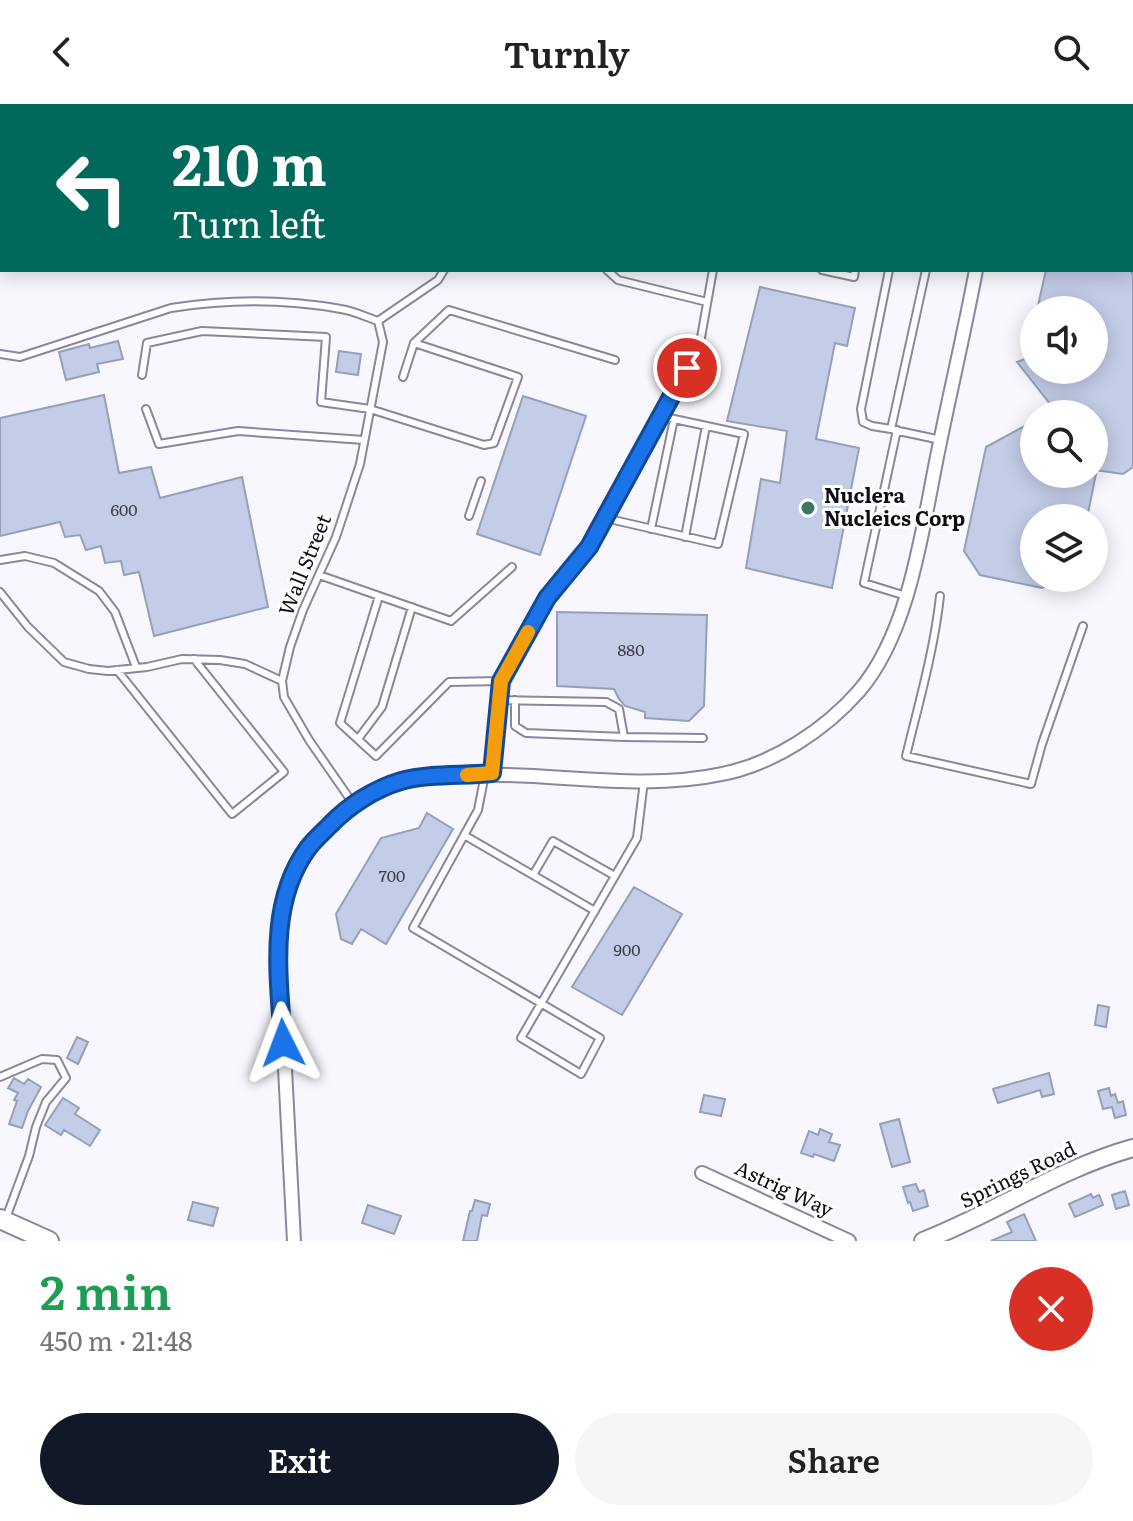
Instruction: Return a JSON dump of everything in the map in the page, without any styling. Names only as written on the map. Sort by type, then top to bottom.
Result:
[{"type":"main road","points":[[3,1220],[49,1241]]},
{"type":"street","points":[[294,1241],[278,935],[286,891],[309,848],[354,805],[378,790],[403,781],[488,773],[644,780],[723,774],[757,764],[793,745],[831,719],[859,692],[872,674],[898,623],[915,564],[976,272]]},
{"type":"street","name":"Springs Road","points":[[923,1241],[955,1229],[1088,1162],[1133,1148]]},
{"type":"street","name":"Astrig Way","points":[[702,1173],[849,1241]]},
{"type":"lane","points":[[0,354],[20,357],[171,308],[208,303],[300,304],[343,309],[378,321],[438,280],[443,272]]},
{"type":"lane","points":[[609,272],[618,280],[707,302]]},
{"type":"lane","points":[[644,780],[637,838],[595,911],[541,1004],[521,1038],[581,1074],[600,1038],[541,1004],[413,928],[478,810],[488,773],[501,681],[547,598],[589,547],[700,343],[713,272]]},
{"type":"lane","points":[[831,272],[854,277],[855,272]]},
{"type":"lane","points":[[889,272],[861,409],[863,422],[941,440]]},
{"type":"lane","points":[[906,596],[864,583],[926,272]]},
{"type":"lane","points":[[403,377],[414,343],[449,310],[615,360]]},
{"type":"lane","name":"Wall Street","points":[[282,681],[303,610],[336,537],[360,464],[383,342],[378,321]]},
{"type":"lane","points":[[142,375],[147,343],[202,331],[326,337],[321,402],[370,409],[484,445],[494,443],[518,377],[414,343]]},
{"type":"lane","points":[[146,409],[159,444],[238,431],[364,440]]},
{"type":"lane","points":[[605,518],[718,544],[744,434],[660,416]]},
{"type":"lane","points":[[651,529],[674,419]]},
{"type":"lane","points":[[685,537],[706,426]]},
{"type":"lane","points":[[469,516],[481,481]]},
{"type":"lane","points":[[0,560],[25,556],[54,563],[99,591],[115,612],[136,667]]},
{"type":"lane","points":[[319,575],[451,621],[512,567]]},
{"type":"lane","points":[[0,592],[28,627],[64,662],[108,671],[182,659],[220,660],[245,664],[282,681],[284,697],[309,740],[354,805]]},
{"type":"lane","points":[[379,596],[340,723],[376,756],[449,682],[501,681]]},
{"type":"lane","points":[[940,596],[927,673],[906,756],[1031,784],[1083,626]]},
{"type":"lane","points":[[358,739],[382,707],[412,607]]},
{"type":"lane","points":[[117,670],[232,814],[284,772],[194,659]]},
{"type":"lane","points":[[499,700],[606,702],[619,709],[624,737]]},
{"type":"lane","points":[[515,700],[515,726],[526,733],[703,738]]},
{"type":"lane","points":[[464,835],[595,911]]},
{"type":"lane","points":[[533,875],[553,841],[615,876]]},
{"type":"lane","points":[[0,1077],[42,1059],[57,1060],[66,1078],[46,1102],[29,1156],[3,1220]]},
{"type":"building","points":[[1046,272],[1131,272],[1133,467],[1123,474],[1108,472],[1108,400],[1047,400],[1034,384],[1108,384],[1108,296],[1040,296]]},
{"type":"building","points":[[760,287],[855,308],[847,346],[835,343],[816,439],[859,448],[832,588],[746,568],[761,479],[780,483],[787,431],[727,421]]},
{"type":"building","points":[[118,341],[123,359],[97,364],[99,372],[66,380],[59,352]]},
{"type":"building","points":[[339,351],[361,354],[358,375],[336,372]]},
{"type":"building","points":[[104,395],[119,473],[151,467],[160,498],[242,477],[268,607],[154,636],[139,572],[124,575],[121,561],[105,563],[101,546],[86,550],[80,535],[65,537],[60,522],[0,536],[0,418]]},
{"type":"building","points":[[523,396],[586,416],[540,555],[477,534]]},
{"type":"building","points":[[1020,429],[1020,488],[1093,488],[1090,504],[1020,504],[1020,583],[980,575],[964,551],[986,447]]},
{"type":"building","points":[[557,612],[707,615],[704,706],[689,721],[645,718],[645,712],[625,706],[614,689],[557,686]]},
{"type":"building","points":[[427,813],[453,829],[386,944],[361,929],[352,944],[341,939],[336,914],[381,838],[419,828]]},
{"type":"building","points":[[634,887],[682,914],[622,1015],[572,987]]},
{"type":"building","points":[[1098,1005],[1109,1007],[1106,1027],[1095,1025]]},
{"type":"building","points":[[77,1037],[88,1042],[78,1064],[67,1058]]},
{"type":"building","points":[[1049,1073],[1054,1094],[1042,1097],[1040,1090],[998,1103],[993,1089]]},
{"type":"building","points":[[14,1078],[24,1084],[28,1079],[41,1087],[22,1128],[9,1124],[18,1093],[8,1088]]},
{"type":"building","points":[[1109,1088],[1111,1096],[1115,1094],[1118,1103],[1123,1101],[1126,1115],[1115,1118],[1112,1107],[1103,1109],[1098,1091]]},
{"type":"building","points":[[704,1095],[725,1099],[721,1116],[700,1112]]},
{"type":"building","points":[[63,1098],[79,1108],[75,1114],[100,1130],[90,1146],[64,1130],[61,1135],[45,1125]]},
{"type":"building","points":[[899,1119],[910,1162],[892,1167],[880,1124]]},
{"type":"building","points":[[820,1129],[832,1134],[829,1142],[840,1145],[834,1161],[801,1153],[809,1131],[818,1135]]},
{"type":"building","points":[[916,1184],[919,1192],[924,1190],[928,1206],[913,1211],[903,1187]]},
{"type":"building","points":[[1125,1191],[1129,1205],[1116,1209],[1112,1195]]},
{"type":"building","points":[[1091,1194],[1093,1198],[1099,1195],[1103,1205],[1075,1217],[1069,1204]]},
{"type":"building","points":[[475,1200],[490,1204],[487,1216],[482,1215],[477,1241],[463,1241],[470,1211]]},
{"type":"building","points":[[193,1202],[218,1208],[213,1226],[188,1220]]},
{"type":"building","points":[[368,1205],[401,1216],[394,1234],[362,1223]]},
{"type":"building","points":[[1024,1214],[1036,1241],[991,1241],[1012,1232],[1007,1222]]},
{"type":"slow traffic","points":[[467,775],[492,773],[501,681],[528,632]]},
{"type":"place","name":"Nuclera Nucleics Corp","points":[[808,508]]},
{"type":"route","points":[[283,1043],[278,935],[286,891],[295,870],[309,848],[335,820],[378,790],[403,781],[492,773],[501,681],[547,598],[589,547],[687,368]]}]
